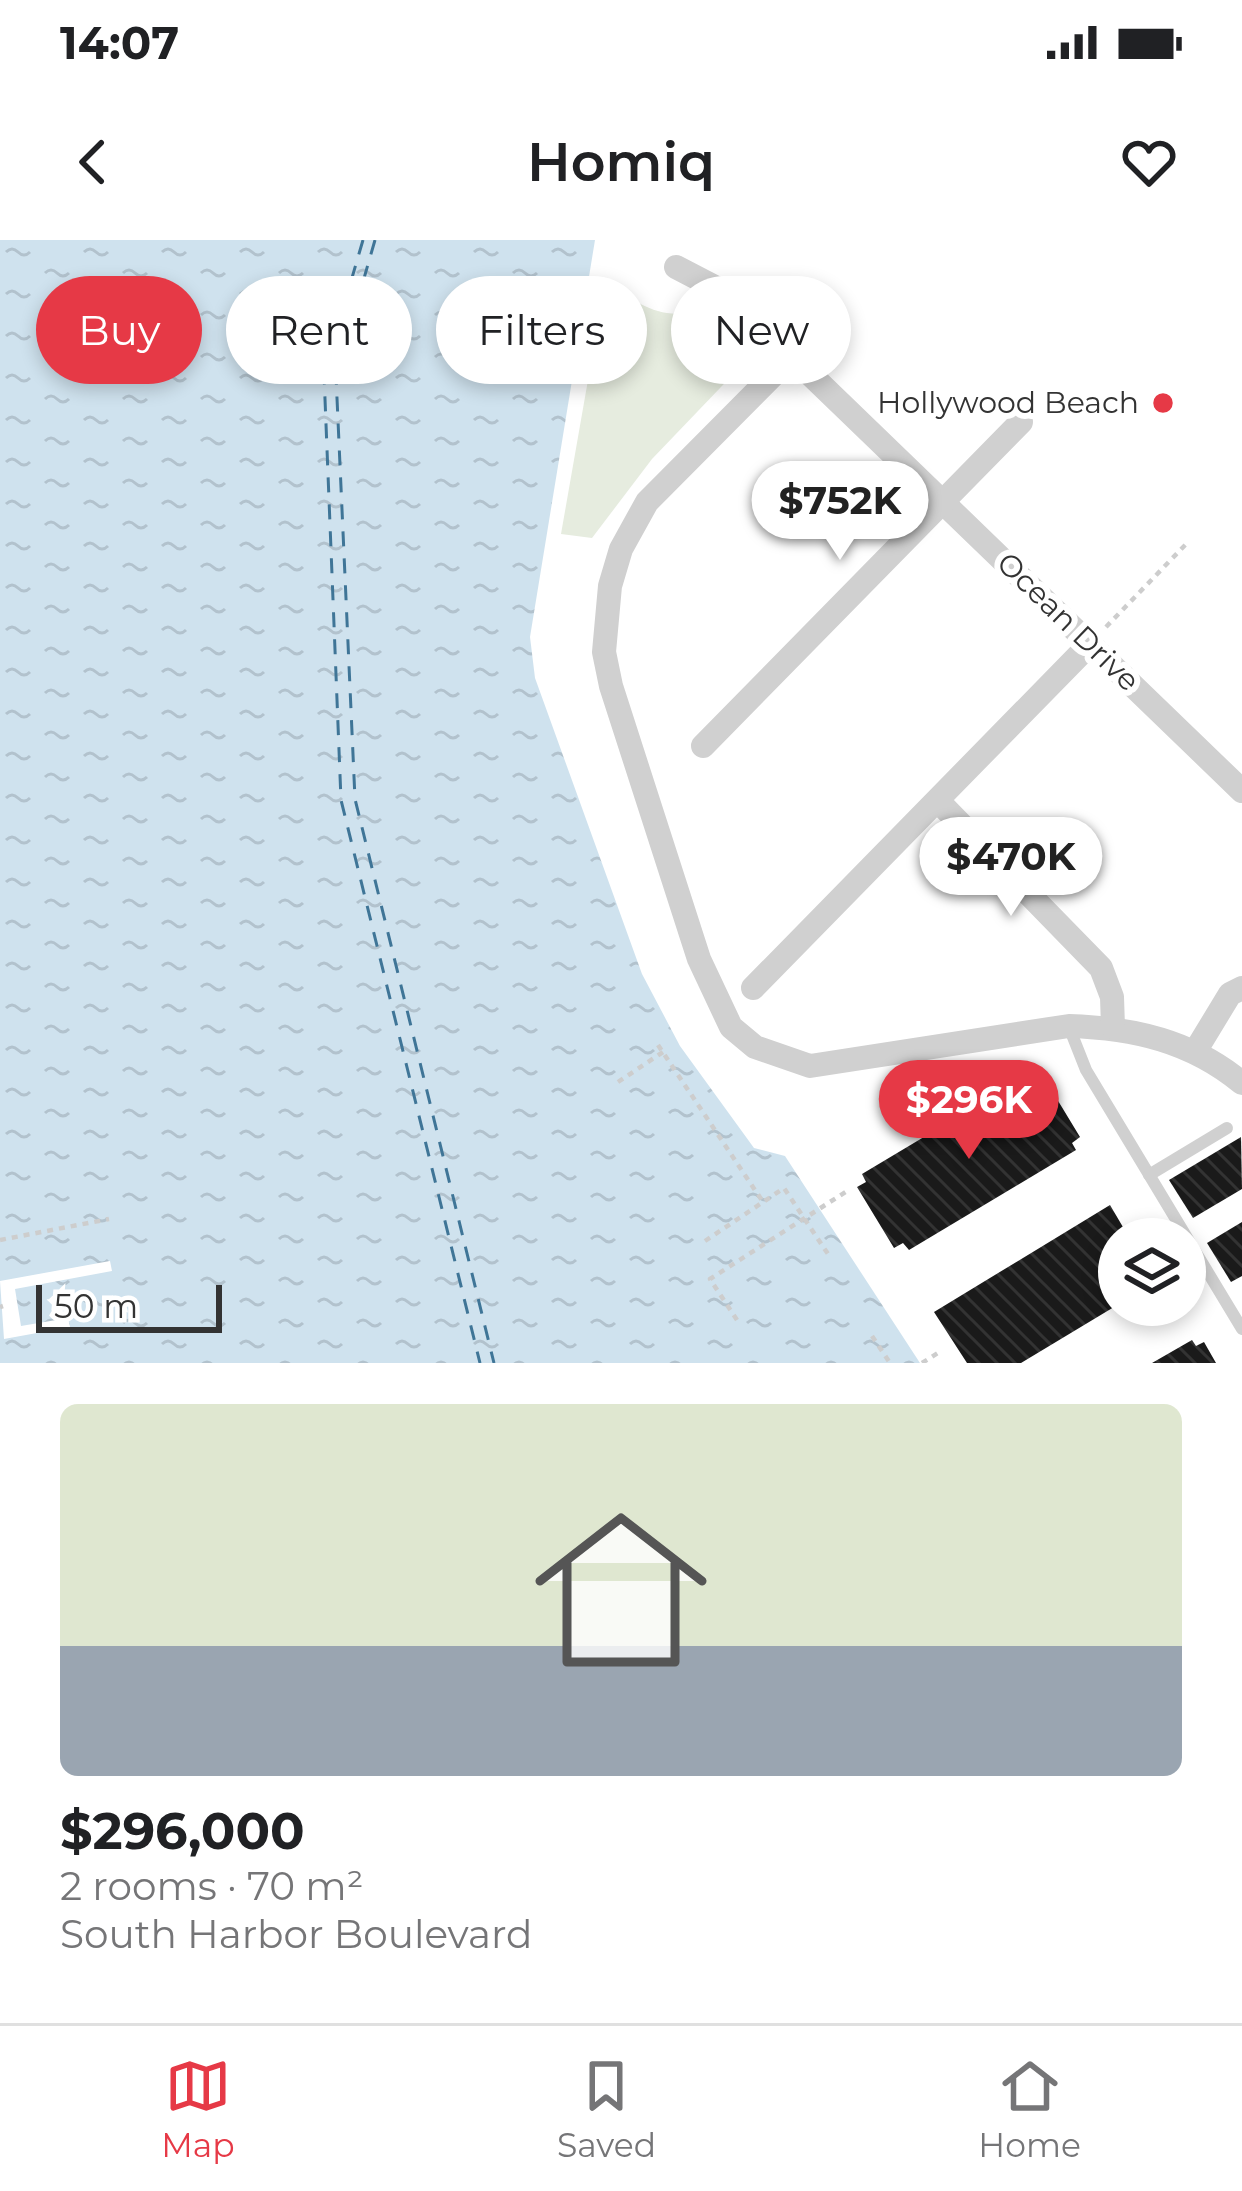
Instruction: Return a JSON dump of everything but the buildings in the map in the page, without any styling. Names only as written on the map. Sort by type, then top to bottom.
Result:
[{"type":"street","name":"Ocean Drive","points":[[676,267],[693,276]]},
{"type":"street","points":[[764,384],[647,502],[627,536],[610,586],[604,652],[699,959],[731,1027],[755,1047],[809,1066],[1069,1026],[1113,1027],[1196,1050],[1242,1083]]},
{"type":"street","name":"Ocean Drive","points":[[821,384],[1242,790]]},
{"type":"street","points":[[704,746],[1021,422]]},
{"type":"street","points":[[752,988],[1090,644]]},
{"type":"street","points":[[938,801],[1101,968],[1112,997],[1113,1027]]},
{"type":"street","points":[[1196,1050],[1231,994],[1242,988]]},
{"type":"lane","points":[[1069,1026],[1078,1054],[1242,1329]]},
{"type":"lane","points":[[1149,1175],[1227,1129]]},
{"type":"path","points":[[1090,644],[1190,541]]},
{"type":"path","points":[[658,1045],[763,1202]]},
{"type":"path","points":[[618,1082],[663,1052]]},
{"type":"path","points":[[705,1241],[784,1189],[830,1258]]},
{"type":"path","points":[[737,1321],[710,1279],[848,1191]]},
{"type":"path","points":[[0,1240],[109,1219]]},
{"type":"path","points":[[872,1336],[890,1363]]},
{"type":"path","points":[[922,1363],[941,1351]]},
{"type":"shaded area","points":[[647,306],[671,314],[671,384],[724,384],[652,459],[592,538],[561,534],[587,384],[647,384]]},
{"type":"water","points":[[0,240],[595,240],[589,276],[436,276],[436,384],[571,384],[530,637],[535,678],[642,974],[680,1046],[754,1148],[785,1156],[920,1363],[0,1363]]},
{"type":"pier","points":[[110,1261],[112,1271],[15,1289],[21,1326],[68,1318],[70,1327],[4,1339],[0,1281]]},
{"type":"ferry route","points":[[363,240],[324,374],[341,800],[480,1363]]},
{"type":"ferry route","points":[[375,240],[336,376],[355,799],[494,1363]]},
{"type":"place","name":"Hollywood Beach","points":[[1163,403]]}]
